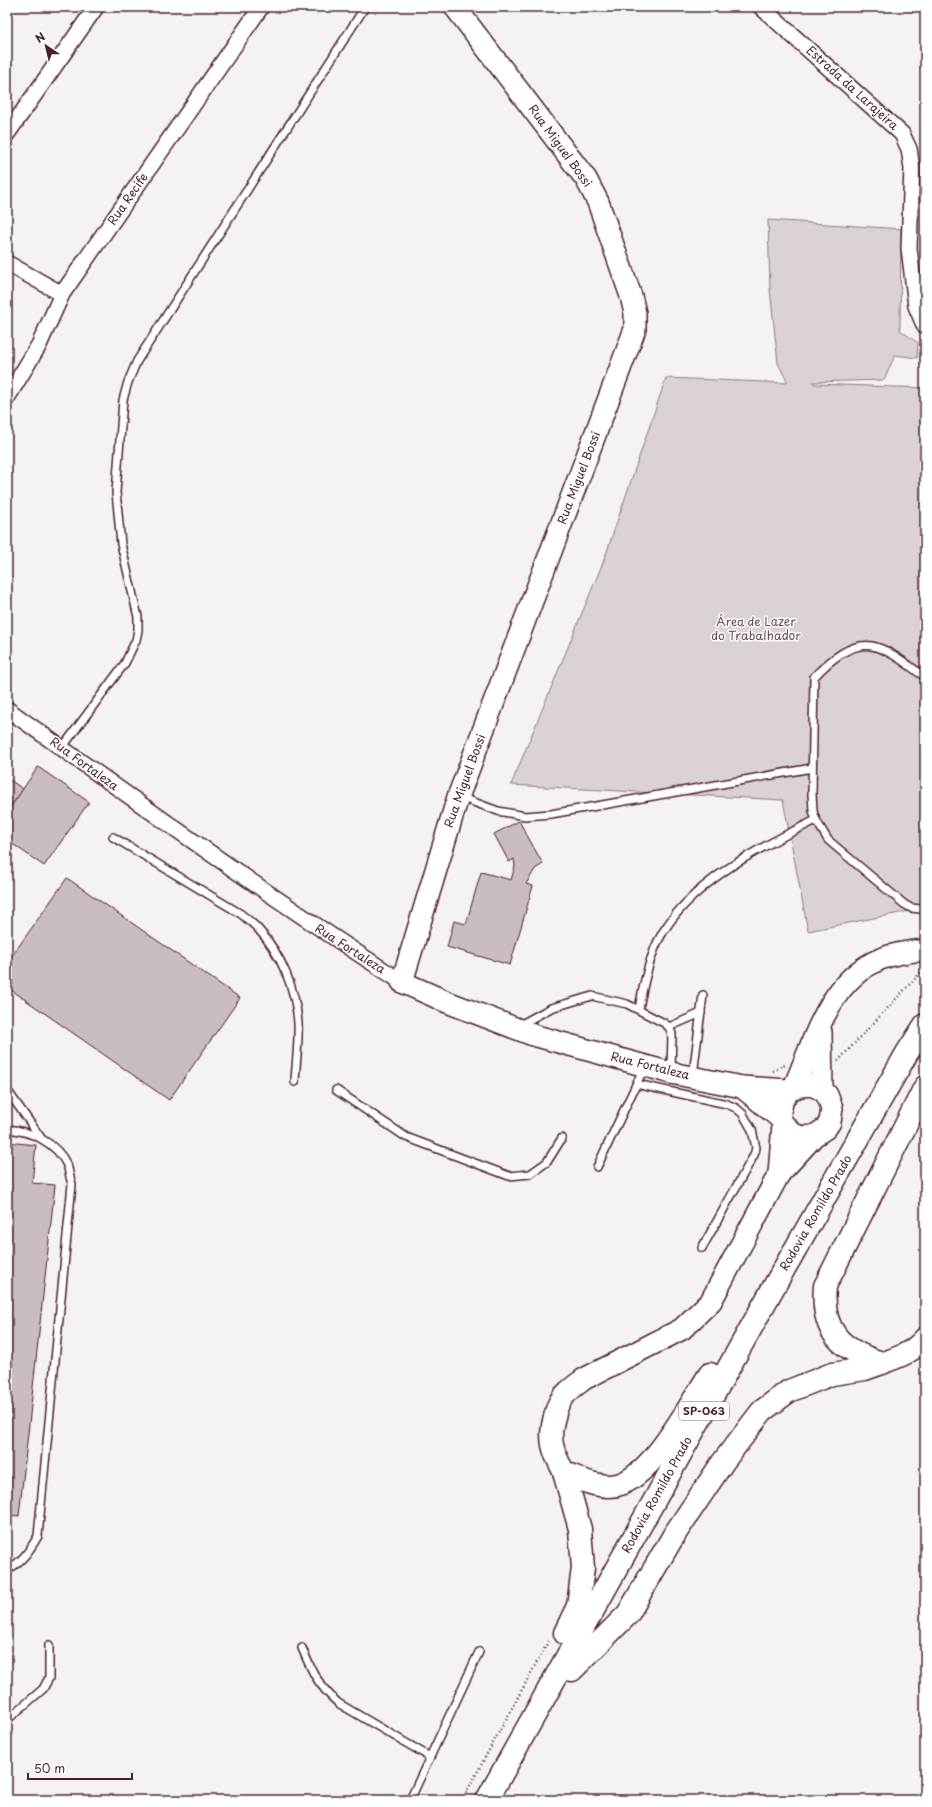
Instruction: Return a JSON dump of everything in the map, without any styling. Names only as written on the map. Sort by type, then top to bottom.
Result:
[{"type":"main road","name":"Rua Miguel Bossi","points":[[402,982],[458,797],[635,329],[635,319],[631,296],[598,202],[586,179],[455,7]]},
{"type":"main road","points":[[779,1174],[782,1121],[780,1111],[783,1099],[792,1089],[832,999],[849,980],[865,967],[884,958],[904,952],[925,952]]},
{"type":"main road","name":"Rua Fortaleza","points":[[402,982],[447,1002],[641,1075],[671,1073],[742,1088],[792,1089]]},
{"type":"main road","points":[[821,1022],[822,1090]]},
{"type":"main road","name":"Rodovia Romildo Prado","points":[[487,1800],[772,1290],[907,1053],[925,1025]]},
{"type":"main road","name":"Rodovia Romildo Prado","points":[[498,1800],[572,1670],[750,1344],[849,1170],[925,1049]]},
{"type":"main road","points":[[528,1725],[546,1676],[578,1606],[583,1568],[580,1529],[564,1472],[555,1456],[551,1442],[551,1427],[559,1403],[584,1379],[682,1329],[711,1301],[779,1174],[814,1136],[826,1128],[832,1116],[830,1101],[822,1090],[812,1085],[792,1089]]},
{"type":"main road","points":[[882,1363],[864,1358],[848,1349],[836,1336],[827,1321],[824,1303],[825,1286],[925,1087]]},
{"type":"main road","name":"Rua Fortaleza","points":[[742,1088],[782,1121]]},
{"type":"main road","points":[[782,1121],[793,1134],[802,1137],[814,1136]]},
{"type":"main road","points":[[564,1472],[584,1481],[601,1485],[616,1485],[630,1480],[640,1472],[652,1461],[725,1352],[772,1290]]},
{"type":"main road","points":[[572,1670],[628,1614],[674,1535],[723,1462],[762,1411],[789,1391],[832,1374],[865,1368],[904,1356],[917,1347],[925,1338]]},
{"type":"street","points":[[7,134],[96,7]]},
{"type":"street","name":"Estrada da Larajeira","points":[[761,7],[902,134],[909,149],[912,168],[909,248],[916,306],[925,327]]},
{"type":"street","name":"Rua Recife","points":[[7,398],[39,344],[62,294],[259,8]]},
{"type":"street","points":[[7,262],[62,294]]},
{"type":"street","name":"Rua Fortaleza","points":[[7,709],[160,819],[328,935],[402,982]]},
{"type":"lane","points":[[62,748],[125,662],[132,651],[138,630],[138,617],[121,544],[116,492],[123,400],[128,382],[141,354],[365,7]]},
{"type":"lane","points":[[925,677],[891,654],[871,646],[854,647],[835,658],[820,670],[814,677],[812,768],[812,811],[828,840],[900,901],[912,908],[921,909],[925,906]]},
{"type":"lane","points":[[458,797],[498,811],[524,816],[551,814],[812,768]]},
{"type":"lane","points":[[639,1009],[645,977],[658,941],[680,909],[714,878],[784,836],[816,820]]},
{"type":"lane","points":[[113,837],[241,914],[259,929],[272,945],[285,969],[298,1023],[295,1082]]},
{"type":"lane","points":[[693,1077],[703,995]]},
{"type":"lane","points":[[514,1028],[551,1008],[592,996],[627,1004],[664,1023],[669,1028],[672,1034],[671,1073]]},
{"type":"lane","points":[[669,1028],[701,1013]]},
{"type":"lane","points":[[597,1167],[641,1075],[727,1104],[743,1114],[752,1130],[756,1148],[754,1155],[702,1248]]},
{"type":"lane","points":[[7,1090],[42,1138],[55,1149],[66,1165],[72,1184],[38,1536],[30,1551],[14,1566],[7,1570]]},
{"type":"lane","points":[[336,1090],[406,1137],[508,1176],[530,1174],[546,1162],[562,1138]]},
{"type":"lane","points":[[7,1128],[21,1130],[42,1138]]},
{"type":"lane","points":[[7,1720],[35,1697],[46,1684],[49,1678],[50,1668],[49,1645]]},
{"type":"lane","points":[[302,1648],[315,1678],[327,1694],[338,1703],[430,1757]]},
{"type":"lane","points":[[410,1800],[479,1652]]},
{"type":"green space","name":"Área de Lazer do Trabalhador","points":[[768,220],[901,229],[900,330],[918,343],[917,358],[895,355],[884,380],[813,382],[814,384],[925,388],[925,908],[808,931],[783,800],[511,785],[604,560],[666,378],[788,383],[778,363],[770,289]]},
{"type":"building","points":[[38,767],[89,802],[44,866],[7,840],[7,812]]},
{"type":"building","points":[[7,778],[23,789],[7,812]]},
{"type":"building","points":[[519,821],[543,864],[535,869],[526,884],[533,886],[510,965],[447,947],[454,921],[466,924],[481,872],[511,880],[515,866],[514,859],[509,862],[494,834]]},
{"type":"building","points":[[67,878],[240,998],[169,1100],[7,987],[7,963]]},
{"type":"building","points":[[7,1142],[36,1145],[32,1183],[55,1185],[19,1516],[7,1515]]}]
